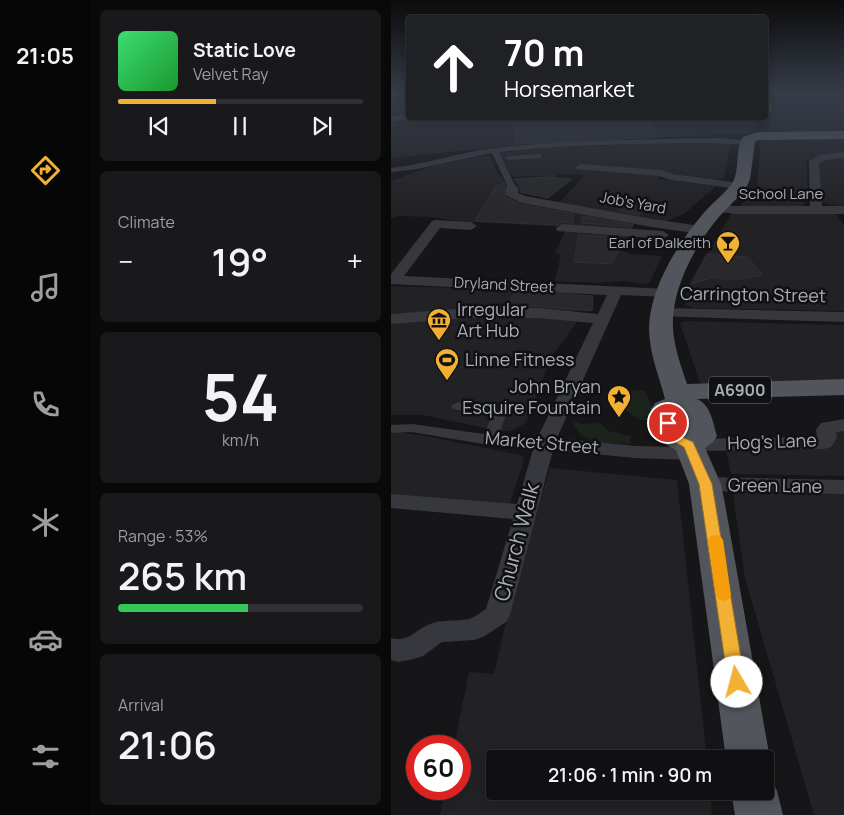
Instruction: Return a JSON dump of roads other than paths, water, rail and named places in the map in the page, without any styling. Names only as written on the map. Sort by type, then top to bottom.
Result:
[{"type":"main road","points":[[747,750],[715,534],[696,461],[670,436],[665,409],[678,397],[661,329],[665,303],[672,280],[698,234],[718,208],[739,186],[760,131]]},
{"type":"main road","points":[[758,138],[844,135]]},
{"type":"main road","name":"A6900","points":[[678,397],[844,387]]},
{"type":"main road","points":[[756,800],[759,815]]},
{"type":"street","points":[[391,170],[406,169],[458,156],[494,150],[557,144],[758,138]]},
{"type":"street","points":[[494,150],[512,187],[512,195],[560,208]]},
{"type":"street","points":[[816,210],[814,161],[823,157],[844,155]]},
{"type":"street","points":[[498,158],[538,156]]},
{"type":"street","points":[[581,167],[661,173],[671,177],[739,186]]},
{"type":"street","name":"Job's Yard","points":[[560,208],[698,234]]},
{"type":"street","name":"School Lane","points":[[718,208],[733,210],[844,210]]},
{"type":"street","points":[[393,280],[436,224],[471,226]]},
{"type":"street","points":[[562,228],[698,234]]},
{"type":"street","name":"Dryland Street","points":[[393,280],[593,289],[616,292]]},
{"type":"street","points":[[545,444],[616,292]]},
{"type":"street","name":"Carrington Street","points":[[616,292],[665,303],[844,317]]},
{"type":"street","points":[[391,319],[468,313],[537,312],[604,319]]},
{"type":"street","points":[[458,406],[500,413],[489,440]]},
{"type":"street","name":"Hog's Lane","points":[[696,461],[824,443],[827,438],[826,430],[828,427],[844,425]]},
{"type":"street","name":"Market Street","points":[[391,429],[412,428],[489,440],[635,452],[696,461]]},
{"type":"street","name":"Church Walk","points":[[474,629],[497,615],[545,444]]},
{"type":"street","name":"Green Lane","points":[[696,461],[844,487]]},
{"type":"street","points":[[391,501],[525,512]]},
{"type":"street","points":[[391,649],[414,648],[437,632],[474,629]]},
{"type":"place","name":"Earl of Dalkeith","points":[[728,264]]},
{"type":"place","name":"Irregular Art Hub","points":[[439,341]]},
{"type":"place","name":"Linne Fitness","points":[[447,381]]},
{"type":"place","name":"John Bryan Esquire Fountain","points":[[619,418]]}]
